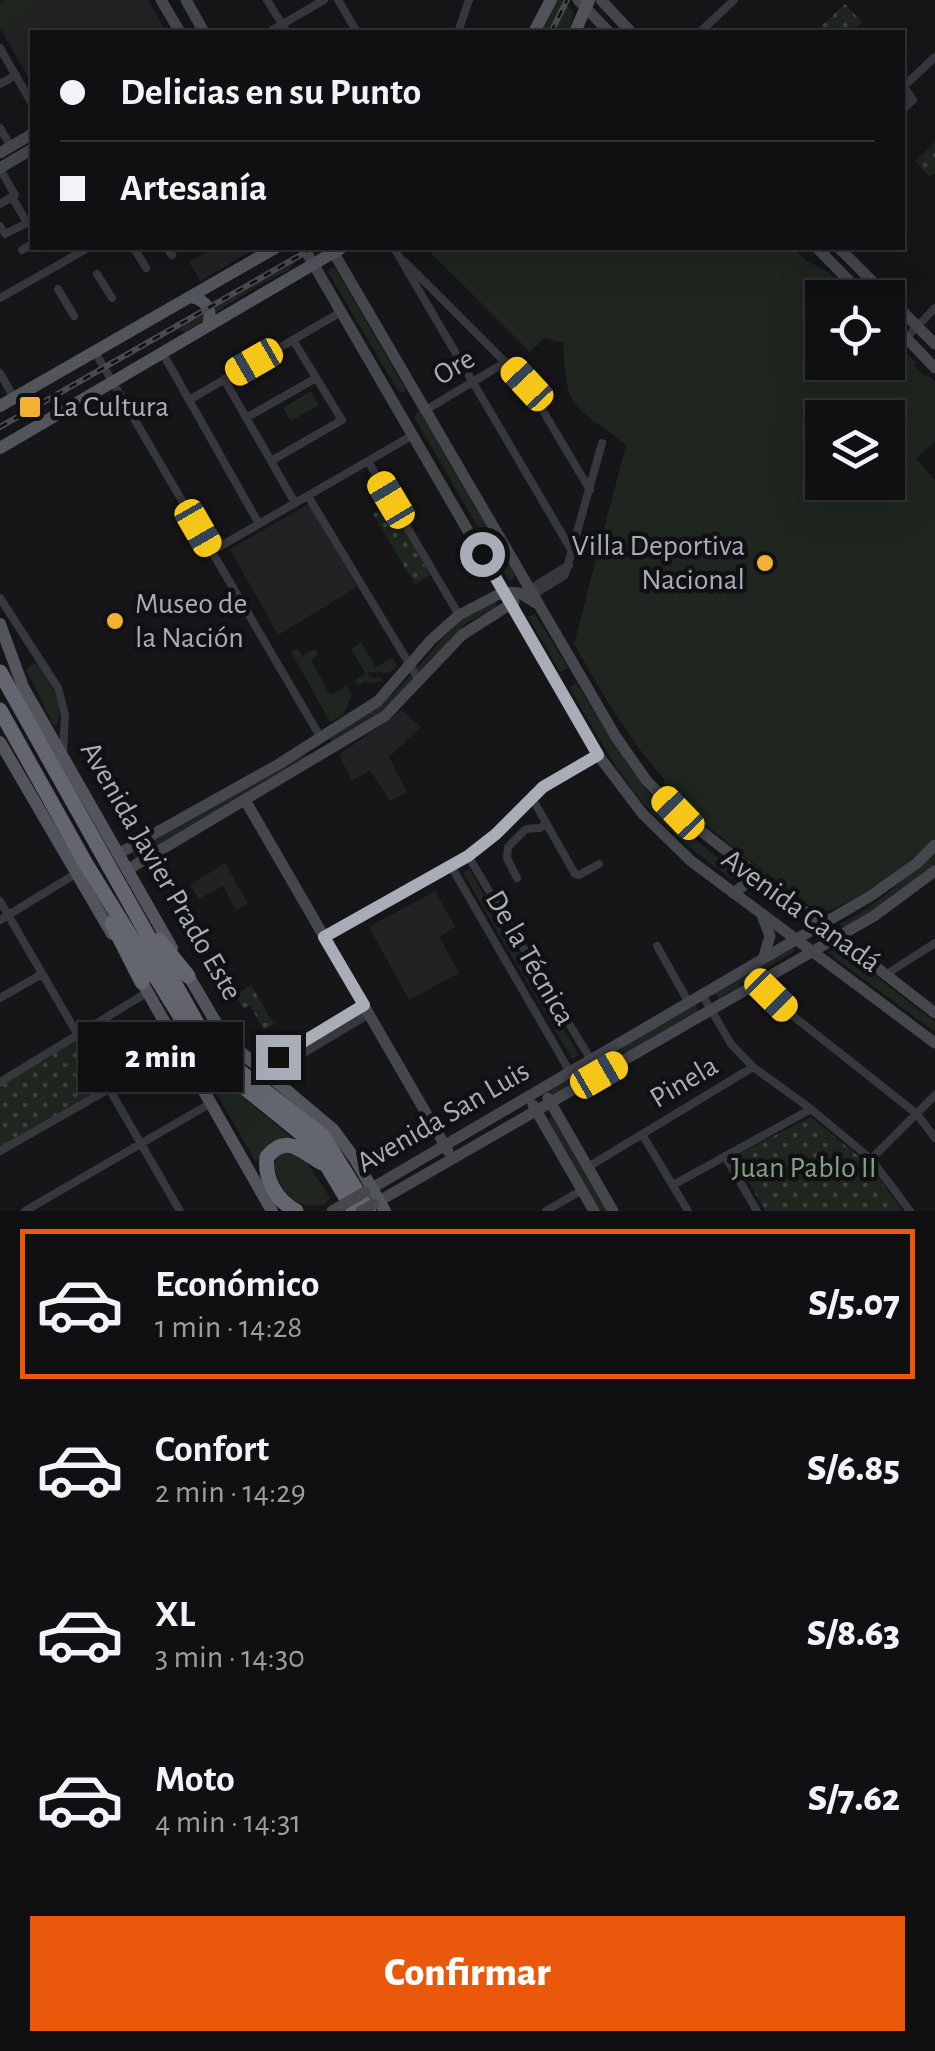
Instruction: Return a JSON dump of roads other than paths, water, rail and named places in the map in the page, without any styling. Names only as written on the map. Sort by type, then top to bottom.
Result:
[{"type":"highway","name":"Avenida Javier Prado Este","points":[[1,672],[198,1025],[238,1070],[323,1136],[374,1201]]},
{"type":"highway","name":"Avenida Javier Prado Este","points":[[0,710],[30,761],[82,868],[200,1044],[227,1074],[306,1136],[357,1211]]},
{"type":"highway","points":[[0,723],[30,761]]},
{"type":"highway","points":[[69,797],[80,807],[167,954],[188,976]]},
{"type":"highway","points":[[82,868],[145,987]]},
{"type":"highway","points":[[296,1211],[280,1199],[268,1177],[268,1155],[276,1147],[293,1145],[330,1167]]},
{"type":"main road","points":[[161,0],[179,30]]},
{"type":"main road","points":[[186,0],[203,30]]},
{"type":"main road","points":[[535,30],[551,0]]},
{"type":"main road","points":[[605,2],[629,30]]},
{"type":"main road","points":[[576,30],[584,3]]},
{"type":"main road","points":[[584,3],[607,30]]},
{"type":"main road","points":[[6,150],[30,135]]},
{"type":"main road","points":[[0,169],[30,151]]},
{"type":"main road","points":[[0,406],[272,250]]},
{"type":"main road","name":"Avenida Canadá","points":[[305,250],[598,755],[642,812],[691,861],[935,1042]]},
{"type":"main road","points":[[0,448],[333,250]]},
{"type":"main road","points":[[336,250],[530,596]]},
{"type":"main road","points":[[819,250],[849,280]]},
{"type":"main road","points":[[841,250],[935,344]]},
{"type":"main road","points":[[844,275],[856,264]]},
{"type":"main road","points":[[191,297],[206,304],[210,311],[208,325]]},
{"type":"main road","points":[[906,338],[935,368]]},
{"type":"main road","points":[[391,396],[405,398],[408,383]]},
{"type":"main road","points":[[405,420],[410,409],[423,409]]},
{"type":"main road","points":[[118,854],[378,701],[460,615],[503,592],[530,596]]},
{"type":"main road","points":[[127,870],[385,716],[462,634],[530,596]]},
{"type":"main road","name":"Avenida Canadá","points":[[530,596],[646,780],[678,813],[935,1013]]},
{"type":"main road","name":"Avenida Javier Prado Este","points":[[0,624],[15,669],[218,1026],[263,1072],[333,1129],[374,1201]]},
{"type":"main road","points":[[559,686],[565,676],[579,674]]},
{"type":"main road","name":"Avenida Javier Prado Este","points":[[2,749],[82,868]]},
{"type":"main road","points":[[245,800],[453,1160]]},
{"type":"main road","points":[[162,830],[162,836],[171,844]]},
{"type":"main road","name":"Avenida San Luis","points":[[332,1211],[374,1201],[446,1146],[820,926],[894,880],[935,846]]},
{"type":"main road","points":[[733,893],[746,884],[748,870]]},
{"type":"main road","name":"Avenida San Luis","points":[[357,1211],[453,1160],[874,916],[935,871]]},
{"type":"main road","points":[[760,914],[770,936],[762,959]]},
{"type":"main road","points":[[145,987],[272,1211]]},
{"type":"main road","points":[[542,1089],[614,1211]]},
{"type":"main road","points":[[528,1097],[594,1211]]},
{"type":"street","points":[[268,0],[284,28],[324,0]]},
{"type":"street","points":[[338,0],[356,30]]},
{"type":"street","points":[[459,30],[469,0]]},
{"type":"street","points":[[702,30],[734,0]]},
{"type":"street","points":[[0,48],[30,100]]},
{"type":"street","points":[[905,86],[935,56]]},
{"type":"street","points":[[0,84],[16,75]]},
{"type":"street","points":[[0,128],[6,150]]},
{"type":"street","points":[[0,169],[15,195],[0,204]]},
{"type":"street","points":[[2,232],[27,222],[12,197]]},
{"type":"street","points":[[20,210],[30,205]]},
{"type":"street","points":[[22,250],[30,245]]},
{"type":"street","points":[[0,298],[84,250]]},
{"type":"street","points":[[135,250],[146,268]]},
{"type":"street","points":[[396,251],[527,384],[590,490]]},
{"type":"street","points":[[396,251],[572,551]]},
{"type":"street","points":[[97,274],[112,298]]},
{"type":"street","points":[[58,289],[74,316]]},
{"type":"street","points":[[906,338],[935,308]]},
{"type":"street","points":[[188,400],[341,312]]},
{"type":"street","points":[[271,461],[342,420],[293,340]]},
{"type":"street","points":[[95,352],[321,738]]},
{"type":"street","points":[[162,352],[258,524]]},
{"type":"street","name":"Ore","points":[[423,409],[506,362]]},
{"type":"street","points":[[0,373],[14,398]]},
{"type":"street","points":[[246,418],[316,378]]},
{"type":"street","points":[[224,379],[295,503]]},
{"type":"street","points":[[212,551],[413,435]]},
{"type":"street","points":[[530,596],[565,575],[602,443]]},
{"type":"street","points":[[368,461],[460,615]]},
{"type":"street","points":[[308,496],[420,680]]},
{"type":"street","points":[[0,598],[58,688],[65,715],[63,756]]},
{"type":"street","points":[[324,937],[468,856],[543,787],[598,755]]},
{"type":"street","points":[[532,798],[575,874],[599,864]]},
{"type":"street","points":[[517,878],[507,858],[508,847],[526,829],[547,824]]},
{"type":"street","name":"De la Técnica","points":[[468,856],[590,1060]]},
{"type":"street","name":"De la Técnica","points":[[451,866],[570,1072]]},
{"type":"street","points":[[4,918],[82,868]]},
{"type":"street","points":[[0,901],[4,918],[78,1035],[176,1210]]},
{"type":"street","points":[[885,976],[935,944]]},
{"type":"street","points":[[657,946],[689,1004]]},
{"type":"street","points":[[0,998],[42,974]]},
{"type":"street","points":[[762,980],[788,1012],[917,1114],[935,1138]]},
{"type":"street","points":[[0,1082],[78,1035],[145,987]]},
{"type":"street","points":[[703,996],[731,1044],[752,1067],[871,1159],[910,1211]]},
{"type":"street","points":[[263,1072],[366,1010]]},
{"type":"street","name":"Pinela","points":[[588,1167],[752,1067]]},
{"type":"street","points":[[0,1151],[109,1089]]},
{"type":"street","points":[[871,1159],[935,1095]]},
{"type":"street","points":[[25,1211],[211,1103]]},
{"type":"street","points":[[673,1185],[811,1109]]},
{"type":"street","points":[[642,1134],[688,1211]]},
{"type":"street","points":[[726,1156],[757,1211]]},
{"type":"street","points":[[546,1211],[582,1190]]},
{"type":"railway","points":[[552,30],[567,0]]},
{"type":"railway","points":[[0,427],[310,250]]},
{"type":"place","name":"La Cultura","points":[[30,407]]},
{"type":"place","name":"Villa Deportiva Nacional","points":[[765,563]]},
{"type":"place","name":"Museo de la Nación","points":[[115,621]]},
{"type":"park label","name":"Juan Pablo II","points":[[804,1168]]}]
